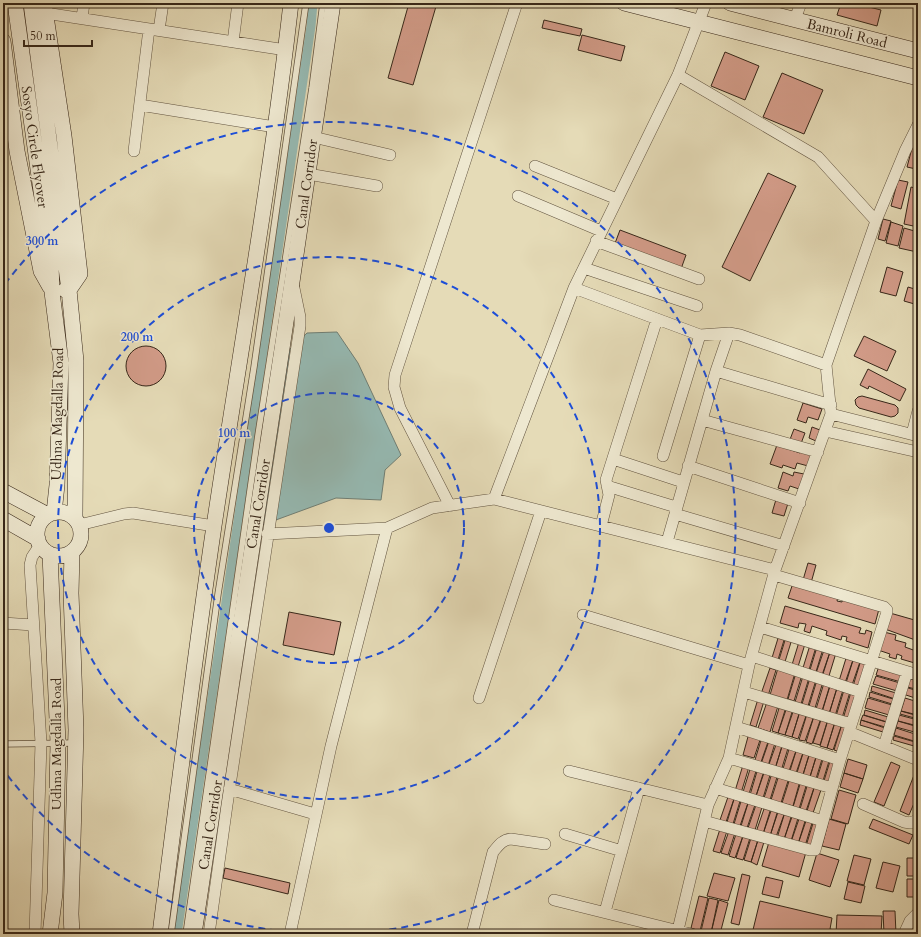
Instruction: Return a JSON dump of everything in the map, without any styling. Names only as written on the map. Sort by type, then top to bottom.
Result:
[{"type":"street","name":"Sosyo Circle Flyover","points":[[14,3],[58,262],[69,290],[76,360],[77,522]]},
{"type":"street","name":"Sosyo Circle Flyover","points":[[31,3],[58,262],[52,292]]},
{"type":"street","points":[[82,18],[84,3]]},
{"type":"street","points":[[134,152],[140,105],[154,29],[163,3]]},
{"type":"street","points":[[233,42],[238,3]]},
{"type":"street","points":[[160,934],[187,718],[214,526],[275,127],[291,3]]},
{"type":"street","name":"Canal Corridor","points":[[194,934],[333,3]]},
{"type":"street","points":[[450,506],[400,408],[394,387],[394,374],[517,3]]},
{"type":"street","points":[[624,3],[918,78]]},
{"type":"street","points":[[494,499],[574,288],[678,75],[706,3]]},
{"type":"street","name":"Bamroli Road","points":[[730,3],[918,51]]},
{"type":"street","points":[[795,19],[801,3]]},
{"type":"street","points":[[3,41],[17,151],[41,271],[52,292],[69,290],[80,274],[64,136],[45,8],[82,18],[286,50]]},
{"type":"street","points":[[678,75],[818,157],[876,221]]},
{"type":"street","points":[[140,105],[275,127]]},
{"type":"street","points":[[678,932],[708,805],[729,758],[750,660],[775,573],[818,452],[831,410],[826,365],[876,221],[905,151],[918,124]]},
{"type":"street","points":[[313,137],[390,155]]},
{"type":"street","points":[[535,166],[617,199]]},
{"type":"street","points":[[308,174],[377,186]]},
{"type":"street","points":[[518,196],[599,236],[699,279]]},
{"type":"street","points":[[584,268],[697,306]]},
{"type":"street","points":[[209,934],[267,534],[300,326],[300,317],[292,282]]},
{"type":"street","points":[[574,288],[700,335],[729,333],[740,335],[826,365]]},
{"type":"street","name":"Udhna Magdalla Road","points":[[50,934],[55,893],[58,743],[43,546],[38,532],[39,526],[51,514],[57,485],[61,363],[52,292]]},
{"type":"street","points":[[601,526],[609,495],[606,480],[657,319]]},
{"type":"street","points":[[667,542],[683,482],[716,371],[729,333]]},
{"type":"street","points":[[663,456],[700,335]]},
{"type":"street","points":[[716,371],[831,410],[915,435],[918,411]]},
{"type":"street","points":[[702,420],[818,452]]},
{"type":"street","points":[[825,431],[918,452]]},
{"type":"street","points":[[613,459],[683,482]]},
{"type":"street","points":[[688,466],[800,502]]},
{"type":"street","points":[[607,486],[675,511],[784,546]]},
{"type":"street","points":[[3,491],[51,514],[62,512],[69,514],[77,522],[81,532],[80,540],[72,552],[58,556],[3,519]]},
{"type":"street","points":[[267,534],[387,528],[432,508],[494,499],[667,542],[775,573],[886,608],[887,612],[840,760],[816,848],[813,851],[704,821]]},
{"type":"street","points":[[479,698],[541,511]]},
{"type":"street","points":[[77,522],[133,513],[214,526]]},
{"type":"street","points":[[290,934],[331,746],[387,528]]},
{"type":"street","points":[[35,934],[40,743],[30,565],[32,557],[43,546]]},
{"type":"street","points":[[72,552],[71,593],[76,742],[71,914],[72,934]]},
{"type":"street","points":[[583,616],[750,660],[861,692]]},
{"type":"street","points":[[3,623],[34,625]]},
{"type":"street","points":[[760,627],[918,675]]},
{"type":"street","points":[[884,746],[907,672]]},
{"type":"street","points":[[744,692],[850,728],[884,746],[918,760]]},
{"type":"street","points":[[736,727],[840,760]]},
{"type":"street","points":[[729,758],[832,788]]},
{"type":"street","points":[[569,771],[708,805]]},
{"type":"street","points":[[605,912],[639,788]]},
{"type":"street","points":[[715,788],[823,821]]},
{"type":"street","points":[[229,789],[315,814]]},
{"type":"street","points":[[863,804],[904,822],[910,823],[918,820]]},
{"type":"street","points":[[565,834],[622,851]]},
{"type":"street","points":[[472,934],[494,852],[500,843],[510,839],[545,844]]},
{"type":"street","points":[[554,900],[691,934]]},
{"type":"street","points":[[904,934],[910,921],[918,913]]},
{"type":"lane","points":[[171,934],[218,594],[254,367],[306,3]]},
{"type":"lane","points":[[186,934],[258,435],[312,88],[323,3]]},
{"type":"lane","points":[[3,744],[76,742]]},
{"type":"water","points":[[337,332],[358,363],[401,455],[385,470],[381,500],[336,498],[254,528],[286,353],[307,333]]},
{"type":"building","points":[[409,3],[437,3],[413,85],[388,78]]},
{"type":"building","points":[[841,3],[853,3],[881,10],[877,26],[837,15]]},
{"type":"building","points":[[544,20],[582,29],[580,36],[542,28]]},
{"type":"building","points":[[582,35],[625,46],[621,61],[578,50]]},
{"type":"building","points":[[725,52],[759,66],[745,100],[711,86]]},
{"type":"building","points":[[782,73],[823,90],[804,134],[763,117]]},
{"type":"building","points":[[915,137],[918,138],[918,160],[916,169],[907,167]]},
{"type":"building","points":[[768,173],[796,186],[750,281],[722,267]]},
{"type":"building","points":[[898,180],[908,182],[901,209],[891,206]]},
{"type":"building","points":[[911,187],[918,189],[918,227],[904,224]]},
{"type":"building","points":[[883,219],[891,221],[885,241],[878,239]]},
{"type":"building","points":[[891,222],[903,226],[898,246],[886,243]]},
{"type":"building","points":[[904,228],[918,232],[917,252],[899,248]]},
{"type":"building","points":[[620,230],[686,255],[681,269],[614,246]]},
{"type":"building","points":[[887,267],[903,272],[896,296],[880,292]]},
{"type":"building","points":[[908,287],[918,290],[918,305],[904,301]]},
{"type":"building","points":[[864,336],[896,351],[887,371],[854,356]]},
{"type":"building","points":[[150,346],[157,349],[163,355],[166,366],[165,374],[157,383],[150,386],[142,386],[135,383],[127,374],[126,362],[129,355],[138,347]]},
{"type":"building","points":[[868,369],[906,389],[900,401],[869,386],[868,389],[860,385]]},
{"type":"building","points":[[862,396],[895,405],[898,408],[898,413],[891,417],[859,408],[856,405],[855,400]]},
{"type":"building","points":[[803,403],[822,409],[818,420],[808,417],[806,423],[797,420]]},
{"type":"building","points":[[812,427],[820,430],[816,441],[809,438]]},
{"type":"building","points":[[794,429],[805,433],[800,446],[789,442]]},
{"type":"building","points":[[777,445],[800,453],[802,448],[813,452],[808,466],[797,463],[795,469],[783,465],[782,468],[770,464]]},
{"type":"building","points":[[783,472],[793,476],[794,472],[804,474],[799,489],[790,486],[788,491],[778,488]]},
{"type":"building","points":[[777,496],[789,500],[784,516],[772,513]]},
{"type":"building","points":[[808,563],[816,565],[811,583],[803,580]]},
{"type":"building","points":[[793,583],[838,597],[837,601],[842,602],[843,598],[879,609],[875,624],[788,598]]},
{"type":"building","points":[[785,606],[861,628],[859,633],[865,634],[866,630],[872,632],[868,648],[846,641],[847,637],[842,636],[841,640],[826,635],[827,631],[812,626],[810,633],[804,631],[806,624],[799,623],[798,628],[780,623]]},
{"type":"building","points":[[289,612],[341,622],[334,655],[283,645]]},
{"type":"building","points":[[890,613],[918,621],[918,641],[885,629]]},
{"type":"building","points":[[884,632],[896,635],[895,640],[906,643],[905,647],[916,651],[918,647],[918,664],[901,659],[902,656],[897,654],[896,659],[889,657],[890,654],[878,650]]},
{"type":"building","points":[[779,635],[785,637],[777,663],[771,661]]},
{"type":"building","points":[[786,637],[792,639],[784,665],[778,663]]},
{"type":"building","points":[[799,642],[805,644],[797,670],[791,668]]},
{"type":"building","points":[[810,645],[816,647],[808,673],[802,671]]},
{"type":"building","points":[[817,647],[823,649],[815,675],[809,673]]},
{"type":"building","points":[[824,650],[830,652],[821,678],[815,676]]},
{"type":"building","points":[[830,652],[836,653],[828,679],[822,677]]},
{"type":"building","points":[[847,655],[854,657],[845,683],[839,681]]},
{"type":"building","points":[[854,657],[861,659],[852,685],[846,683]]},
{"type":"building","points":[[861,660],[867,662],[859,688],[853,686]]},
{"type":"building","points":[[879,666],[903,674],[901,682],[876,675]]},
{"type":"building","points":[[770,668],[776,670],[768,696],[761,694]]},
{"type":"building","points":[[778,668],[795,673],[787,700],[770,695]]},
{"type":"building","points":[[796,673],[802,675],[794,701],[788,699]]},
{"type":"building","points":[[908,673],[918,679],[915,689],[904,686]]},
{"type":"building","points":[[803,676],[809,678],[801,704],[795,702]]},
{"type":"building","points":[[876,676],[900,683],[897,691],[873,684]]},
{"type":"building","points":[[810,678],[816,680],[808,706],[802,704]]},
{"type":"building","points":[[817,680],[823,682],[815,708],[809,706]]},
{"type":"building","points":[[824,683],[830,685],[822,711],[816,709]]},
{"type":"building","points":[[830,686],[837,688],[829,714],[822,712]]},
{"type":"building","points":[[872,686],[896,693],[895,699],[871,691]]},
{"type":"building","points":[[905,687],[918,691],[918,699],[903,694]]},
{"type":"building","points":[[837,688],[843,690],[835,716],[829,714]]},
{"type":"building","points":[[844,690],[850,692],[842,718],[836,716]]},
{"type":"building","points":[[851,692],[857,694],[849,720],[843,719]]},
{"type":"building","points":[[870,692],[893,699],[892,704],[869,697]]},
{"type":"building","points":[[868,698],[892,705],[889,715],[865,708]]},
{"type":"building","points":[[905,698],[918,702],[918,715],[901,711]]},
{"type":"building","points":[[758,699],[764,701],[756,727],[750,725]]},
{"type":"building","points":[[767,702],[778,706],[770,732],[758,728]]},
{"type":"building","points":[[780,705],[786,707],[778,733],[772,731]]},
{"type":"building","points":[[787,707],[793,709],[785,735],[778,733]]},
{"type":"building","points":[[794,709],[800,711],[792,737],[785,735]]},
{"type":"building","points":[[865,710],[888,717],[887,722],[864,715]]},
{"type":"building","points":[[800,711],[807,713],[798,739],[792,737]]},
{"type":"building","points":[[901,711],[918,716],[918,719],[900,714]]},
{"type":"building","points":[[807,714],[814,716],[805,741],[799,740]]},
{"type":"building","points":[[863,715],[886,722],[885,727],[861,720]]},
{"type":"building","points":[[899,715],[918,720],[918,726],[898,721]]},
{"type":"building","points":[[814,716],[821,718],[812,744],[806,742]]},
{"type":"building","points":[[822,717],[828,719],[820,745],[813,743]]},
{"type":"building","points":[[828,720],[835,722],[827,748],[820,746]]},
{"type":"building","points":[[861,720],[885,728],[883,732],[860,725]]},
{"type":"building","points":[[898,721],[918,727],[918,733],[896,727]]},
{"type":"building","points":[[835,722],[842,724],[833,750],[827,748]]},
{"type":"building","points":[[842,724],[848,726],[840,752],[834,750]]},
{"type":"building","points":[[896,728],[918,735],[917,742],[894,735]]},
{"type":"building","points":[[749,733],[761,737],[754,758],[743,755]]},
{"type":"building","points":[[894,736],[915,742],[914,746],[893,740]]},
{"type":"building","points":[[762,737],[769,739],[760,765],[754,763]]},
{"type":"building","points":[[770,738],[776,740],[768,766],[761,764]]},
{"type":"building","points":[[777,742],[783,743],[775,769],[768,767]]},
{"type":"building","points":[[783,743],[789,745],[781,771],[775,769]]},
{"type":"building","points":[[790,746],[797,748],[788,774],[782,772]]},
{"type":"building","points":[[797,748],[804,750],[795,776],[789,774]]},
{"type":"building","points":[[804,750],[810,752],[802,778],[796,776]]},
{"type":"building","points":[[810,752],[817,754],[809,780],[802,778]]},
{"type":"building","points":[[817,754],[823,756],[815,782],[809,780]]},
{"type":"building","points":[[824,756],[830,758],[822,784],[816,782]]},
{"type":"building","points":[[831,758],[837,760],[829,786],[823,784]]},
{"type":"building","points":[[848,759],[867,765],[863,779],[844,773]]},
{"type":"building","points":[[891,762],[900,766],[884,806],[874,802]]},
{"type":"building","points":[[743,765],[749,767],[741,793],[735,791]]},
{"type":"building","points":[[751,766],[757,768],[749,794],[743,792]]},
{"type":"building","points":[[758,768],[764,771],[756,796],[750,795]]},
{"type":"building","points":[[765,770],[771,772],[763,798],[756,796]]},
{"type":"building","points":[[916,770],[918,771],[918,794],[909,815],[900,811]]},
{"type":"building","points":[[772,773],[778,774],[770,800],[764,798]]},
{"type":"building","points":[[844,773],[863,779],[858,793],[840,787]]},
{"type":"building","points":[[779,775],[789,778],[781,803],[771,800]]},
{"type":"building","points":[[790,778],[800,781],[793,806],[782,803]]},
{"type":"building","points":[[801,781],[807,783],[799,809],[793,807]]},
{"type":"building","points":[[808,783],[815,785],[806,811],[800,809]]},
{"type":"building","points":[[815,785],[822,787],[813,813],[807,811]]},
{"type":"building","points":[[839,790],[856,795],[848,824],[831,819]]},
{"type":"building","points":[[729,794],[735,796],[726,822],[720,820]]},
{"type":"building","points":[[735,796],[741,798],[733,824],[727,822]]},
{"type":"building","points":[[742,798],[749,800],[740,826],[734,824]]},
{"type":"building","points":[[749,800],[756,802],[747,828],[741,826]]},
{"type":"building","points":[[757,802],[763,804],[755,830],[748,828]]},
{"type":"building","points":[[765,806],[771,808],[763,834],[756,832]]},
{"type":"building","points":[[772,808],[778,810],[770,836],[763,834]]},
{"type":"building","points":[[779,809],[785,812],[776,837],[770,836]]},
{"type":"building","points":[[785,812],[792,814],[784,840],[777,838]]},
{"type":"building","points":[[793,814],[799,815],[791,841],[784,839]]},
{"type":"building","points":[[800,816],[806,818],[798,844],[791,842]]},
{"type":"building","points":[[807,818],[813,820],[805,846],[798,844]]},
{"type":"building","points":[[829,819],[846,824],[839,850],[822,846]]},
{"type":"building","points":[[873,819],[913,835],[909,844],[869,828]]},
{"type":"building","points":[[814,820],[820,822],[812,848],[806,846]]},
{"type":"building","points":[[720,829],[727,831],[720,853],[713,851]]},
{"type":"building","points":[[729,831],[735,833],[728,855],[721,853]]},
{"type":"building","points":[[918,833],[918,844],[914,843]]},
{"type":"building","points":[[736,834],[743,836],[735,858],[729,856]]},
{"type":"building","points":[[743,836],[750,838],[743,860],[736,858]]},
{"type":"building","points":[[751,838],[758,840],[751,862],[744,860]]},
{"type":"building","points":[[758,840],[764,842],[757,865],[751,862]]},
{"type":"building","points":[[769,842],[806,852],[799,877],[762,866]]},
{"type":"building","points":[[817,853],[839,860],[830,887],[809,880]]},
{"type":"building","points":[[854,855],[871,859],[864,885],[847,881]]},
{"type":"building","points":[[907,858],[918,858],[918,876],[907,876]]},
{"type":"building","points":[[883,862],[900,866],[893,892],[876,888]]},
{"type":"building","points":[[225,868],[290,883],[288,894],[223,878]]},
{"type":"building","points":[[714,873],[735,878],[728,901],[707,896]]},
{"type":"building","points":[[742,874],[750,876],[739,925],[731,923]]},
{"type":"building","points":[[766,877],[783,881],[779,898],[762,894]]},
{"type":"building","points":[[907,879],[918,879],[918,897],[907,897]]},
{"type":"building","points":[[848,882],[865,886],[861,903],[844,899]]},
{"type":"building","points":[[699,896],[708,898],[700,931],[691,928]]},
{"type":"building","points":[[709,898],[718,900],[711,933],[701,931]]},
{"type":"building","points":[[719,900],[728,903],[720,934],[717,934],[711,933]]},
{"type":"building","points":[[760,901],[832,918],[830,929],[834,930],[833,934],[752,934]]},
{"type":"building","points":[[883,911],[895,911],[896,934],[884,934]]},
{"type":"building","points":[[837,915],[882,916],[881,934],[836,934]]},
{"type":"waterway","points":[[177,934],[311,26],[313,3]]}]
